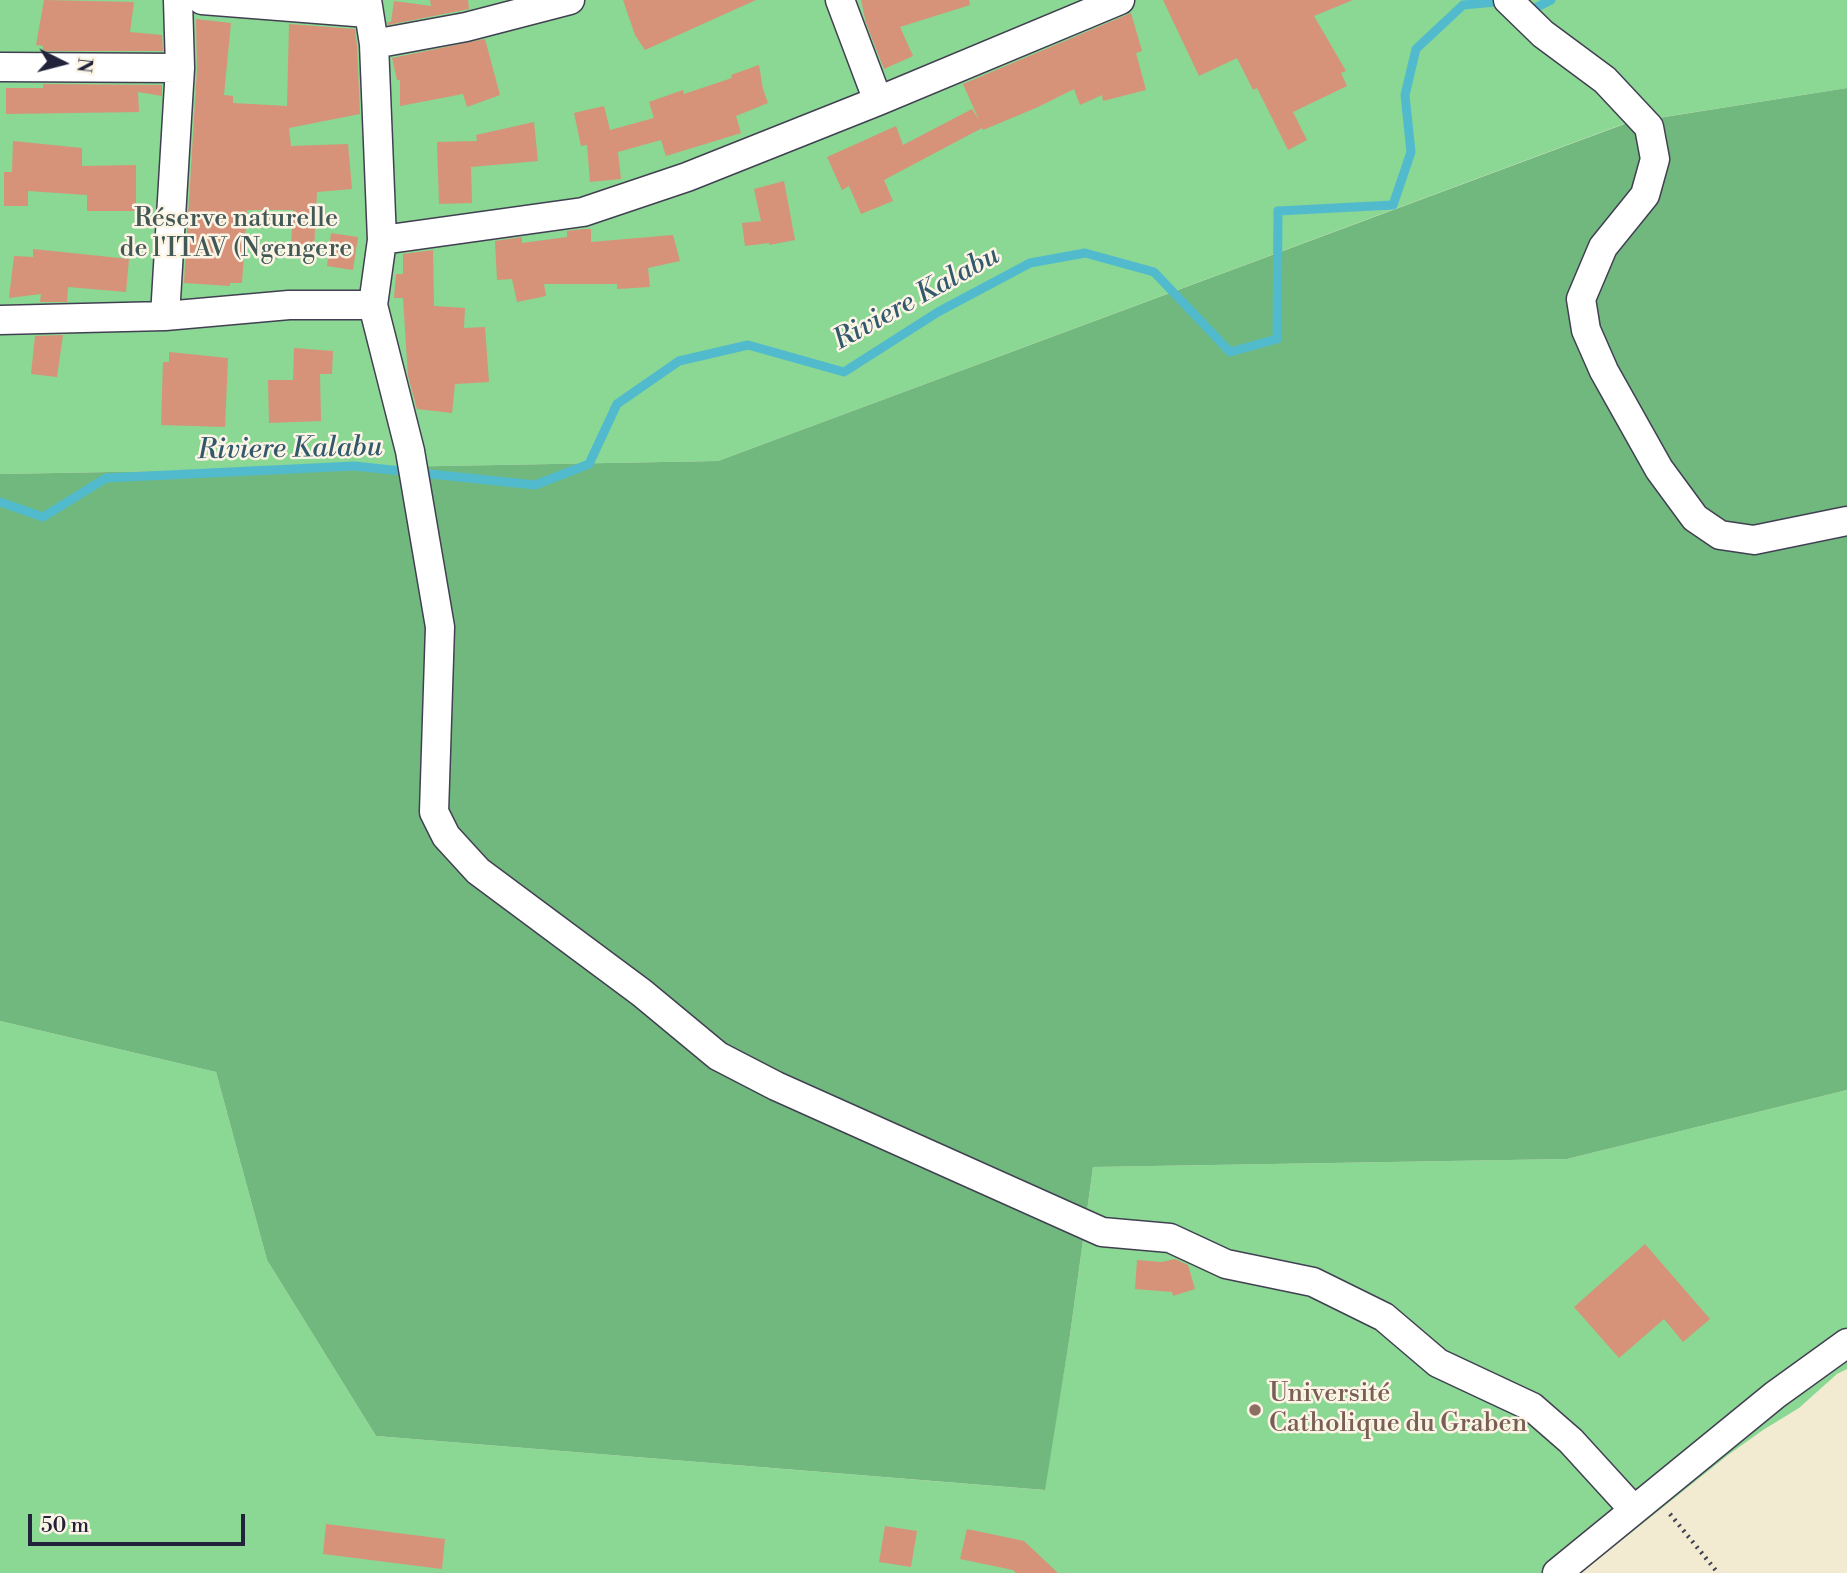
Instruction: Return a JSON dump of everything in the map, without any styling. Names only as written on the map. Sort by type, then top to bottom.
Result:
[{"type":"street","points":[[165,316],[180,68],[178,0]]},
{"type":"street","points":[[202,0],[368,7],[374,44],[382,240],[373,305],[414,477],[440,627],[434,812],[446,836],[478,871],[642,993],[718,1056],[776,1086],[1102,1233],[1170,1238],[1226,1264],[1313,1282],[1384,1317],[1438,1363],[1532,1407],[1644,1502]]},
{"type":"street","points":[[374,44],[466,27],[569,0]]},
{"type":"street","points":[[840,0],[878,101]]},
{"type":"street","points":[[382,240],[583,212],[687,177],[1120,0]]},
{"type":"street","points":[[1507,0],[1543,34],[1605,80],[1649,127],[1655,159],[1645,195],[1603,247],[1581,299],[1586,330],[1604,371],[1659,469],[1695,518],[1720,535],[1754,540],[1847,521]]},
{"type":"street","points":[[0,67],[180,68]]},
{"type":"street","points":[[0,320],[165,316],[289,305],[373,305]]},
{"type":"street","points":[[1557,1573],[1775,1395],[1847,1343]]},
{"type":"path","points":[[1644,1502],[1718,1573]]},
{"type":"green space","name":"Réserve naturelle de l'ITAV (Ngengere","points":[[0,0],[1847,0],[1847,88],[1626,123],[718,461],[0,474]]},
{"type":"green space","points":[[1847,88],[1847,1090],[1567,1159],[1093,1167],[1045,1490],[376,1436],[267,1260],[216,1072],[0,1021],[0,474],[718,461],[1627,123]]},
{"type":"green space","points":[[0,1021],[216,1072],[267,1260],[376,1436],[1044,1490],[1070,1335],[1093,1167],[1567,1159],[1847,1090],[1847,1369],[1837,1374],[1799,1408],[1728,1455],[1581,1573],[0,1573]]},
{"type":"building","points":[[44,0],[134,2],[130,32],[162,35],[163,51],[43,51],[43,46],[36,45]]},
{"type":"building","points":[[430,0],[468,0],[469,9],[388,25],[387,22],[391,22],[394,1],[431,6]]},
{"type":"building","points":[[623,0],[756,0],[645,50],[635,35]]},
{"type":"building","points":[[861,0],[969,0],[970,5],[900,27],[913,56],[884,69],[866,23]]},
{"type":"building","points":[[1163,0],[1353,0],[1314,16],[1346,71],[1341,73],[1347,86],[1293,112],[1307,140],[1288,150],[1257,88],[1253,90],[1237,58],[1199,76]]},
{"type":"building","points":[[1131,13],[1142,51],[1136,53],[1146,90],[1103,101],[1102,95],[1080,105],[1074,89],[1038,107],[983,130],[982,128],[884,180],[893,201],[861,214],[849,186],[842,190],[827,157],[896,126],[903,145],[972,109],[979,120],[963,84]]},
{"type":"building","points":[[196,19],[231,23],[224,95],[233,96],[233,103],[287,106],[289,24],[355,29],[360,114],[289,128],[291,146],[348,144],[352,189],[317,192],[314,249],[291,248],[293,210],[247,210],[242,283],[230,283],[230,286],[184,283],[197,69]]},
{"type":"building","points":[[485,39],[500,95],[467,107],[463,94],[400,106],[400,80],[397,80],[392,58]]},
{"type":"building","points":[[759,65],[768,103],[736,116],[741,133],[666,156],[661,140],[618,152],[621,179],[590,182],[587,145],[581,146],[574,113],[604,106],[610,130],[654,118],[649,102],[732,78],[731,75]]},
{"type":"building","points":[[43,84],[162,85],[162,96],[138,92],[139,112],[6,114],[6,88],[43,88]]},
{"type":"building","points":[[534,122],[538,161],[471,167],[472,203],[439,204],[437,142],[477,141],[476,135]]},
{"type":"building","points":[[13,141],[82,148],[82,166],[136,165],[136,211],[87,211],[87,195],[28,191],[28,206],[4,206],[4,172],[12,172]]},
{"type":"building","points":[[784,181],[795,240],[745,246],[742,223],[761,221],[754,189]]},
{"type":"building","points":[[591,229],[591,242],[673,235],[680,261],[648,268],[650,287],[617,289],[617,284],[544,284],[546,296],[517,302],[512,279],[497,280],[495,241],[522,237],[522,243],[567,237],[567,231]]},
{"type":"building","points":[[331,233],[358,237],[353,270],[327,266]]},
{"type":"building","points":[[33,249],[129,259],[126,292],[68,287],[67,302],[40,302],[41,294],[9,298],[14,256],[33,257]]},
{"type":"building","points":[[433,250],[434,306],[465,308],[464,328],[485,327],[489,382],[455,384],[452,413],[417,409],[408,376],[403,298],[394,298],[396,274],[403,274],[403,254]]},
{"type":"building","points":[[63,335],[57,377],[31,374],[35,336]]},
{"type":"building","points":[[294,348],[333,351],[332,374],[320,374],[321,421],[269,423],[268,380],[293,380]]},
{"type":"building","points":[[169,352],[228,358],[225,427],[161,425],[163,362],[169,362]]},
{"type":"building","points":[[1645,1244],[1710,1319],[1683,1342],[1664,1319],[1619,1358],[1574,1307]]},
{"type":"building","points":[[1175,1259],[1188,1265],[1195,1289],[1173,1296],[1172,1292],[1135,1289],[1137,1260],[1162,1262]]},
{"type":"building","points":[[326,1524],[445,1539],[442,1569],[323,1554]]},
{"type":"building","points":[[885,1526],[917,1531],[911,1567],[879,1562]]},
{"type":"building","points":[[967,1529],[1024,1541],[1058,1573],[1016,1573],[1013,1570],[960,1559]]},
{"type":"waterway","points":[[1528,5],[1531,10],[1551,0]]},
{"type":"waterway","name":"Riviere Kalabu","points":[[0,502],[43,517],[106,478],[354,466],[535,485],[589,464],[617,404],[679,361],[748,345],[844,372],[938,312],[1030,263],[1085,253],[1154,272],[1230,352],[1277,339],[1278,211],[1393,205],[1411,152],[1405,95],[1416,49],[1463,5],[1506,1]]},
{"type":"place","name":"Université Catholique du Graben","points":[[1255,1410]]}]
